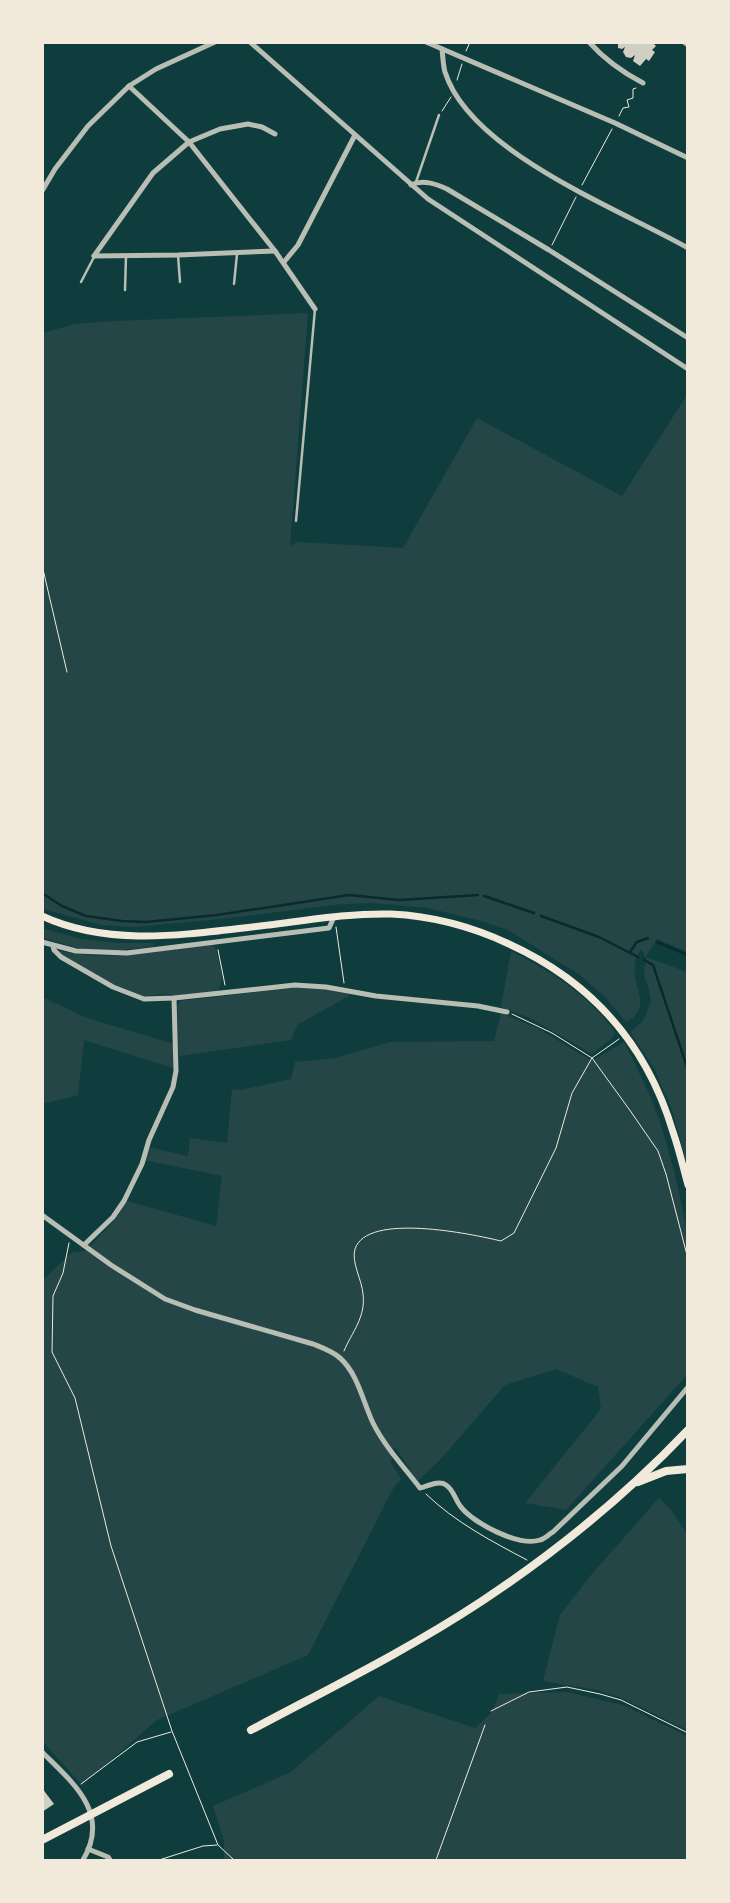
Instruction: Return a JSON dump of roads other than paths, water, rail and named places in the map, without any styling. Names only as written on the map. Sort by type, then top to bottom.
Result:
[{"type":"highway","points":[[251,1730],[440,1627],[522,1574],[604,1510],[688,1430]]},
{"type":"highway","points":[[634,1483],[666,1471],[688,1469]]},
{"type":"highway","points":[[42,1840],[169,1774]]},
{"type":"main road","points":[[42,916],[71,927],[92,932],[115,935],[164,936],[334,917],[391,914],[422,918],[472,929],[496,938],[538,958],[576,983],[600,1005],[625,1034],[659,1095],[673,1131],[688,1185]]},
{"type":"street","points":[[42,191],[56,168],[88,126],[129,86],[156,70],[215,42]]},
{"type":"street","points":[[250,42],[428,199],[688,369]]},
{"type":"street","points":[[426,42],[615,123],[688,158]]},
{"type":"street","points":[[589,42],[604,59],[643,83]]},
{"type":"street","points":[[684,42],[688,45]]},
{"type":"street","points":[[442,50],[445,72],[454,92],[464,107],[510,150],[578,192],[688,248]]},
{"type":"street","points":[[129,86],[189,142],[275,250],[315,309]]},
{"type":"street","points":[[94,256],[153,173],[189,142],[220,129],[248,124],[262,127],[275,134]]},
{"type":"street","points":[[284,262],[302,238],[354,135]]},
{"type":"street","points":[[413,184],[432,183],[447,189],[549,250],[688,338]]},
{"type":"street","points":[[94,256],[178,255],[275,250]]},
{"type":"street","points":[[42,942],[76,951],[127,953],[329,928],[334,917]]},
{"type":"street","points":[[53,946],[54,950],[61,957],[127,993],[144,999],[174,998],[295,985],[326,987],[412,1001],[478,1006],[507,1012]]},
{"type":"street","points":[[84,1245],[113,1217],[124,1201],[142,1164],[149,1140],[173,1087],[176,1072],[174,998]]},
{"type":"street","points":[[42,1215],[111,1265],[165,1299],[195,1310],[313,1344],[330,1351],[341,1359],[352,1373],[373,1423],[389,1448],[420,1488],[437,1483],[445,1484],[452,1490],[460,1506],[473,1520],[520,1540],[540,1540],[554,1532],[622,1466],[688,1387]]},
{"type":"street","points":[[42,1752],[78,1788],[86,1800],[91,1814],[92,1830],[89,1847],[83,1860]]},
{"type":"street","points":[[89,1847],[110,1860]]},
{"type":"lane","points":[[413,184],[439,115]]},
{"type":"lane","points":[[234,284],[238,252]]},
{"type":"lane","points":[[178,255],[180,282]]},
{"type":"lane","points":[[81,282],[94,256]]},
{"type":"lane","points":[[125,290],[126,256]]},
{"type":"lane","points":[[296,521],[315,309]]},
{"type":"waterway","points":[[42,893],[62,906],[86,916],[146,922],[217,915],[349,895],[399,900],[478,895]]},
{"type":"waterway","points":[[484,896],[534,913]]},
{"type":"waterway","points":[[541,916],[599,937],[638,957]]},
{"type":"waterway","points":[[630,952],[637,942],[648,938]]},
{"type":"waterway","points":[[657,942],[688,955]]},
{"type":"waterway","points":[[644,960],[653,965],[688,1070]]}]
